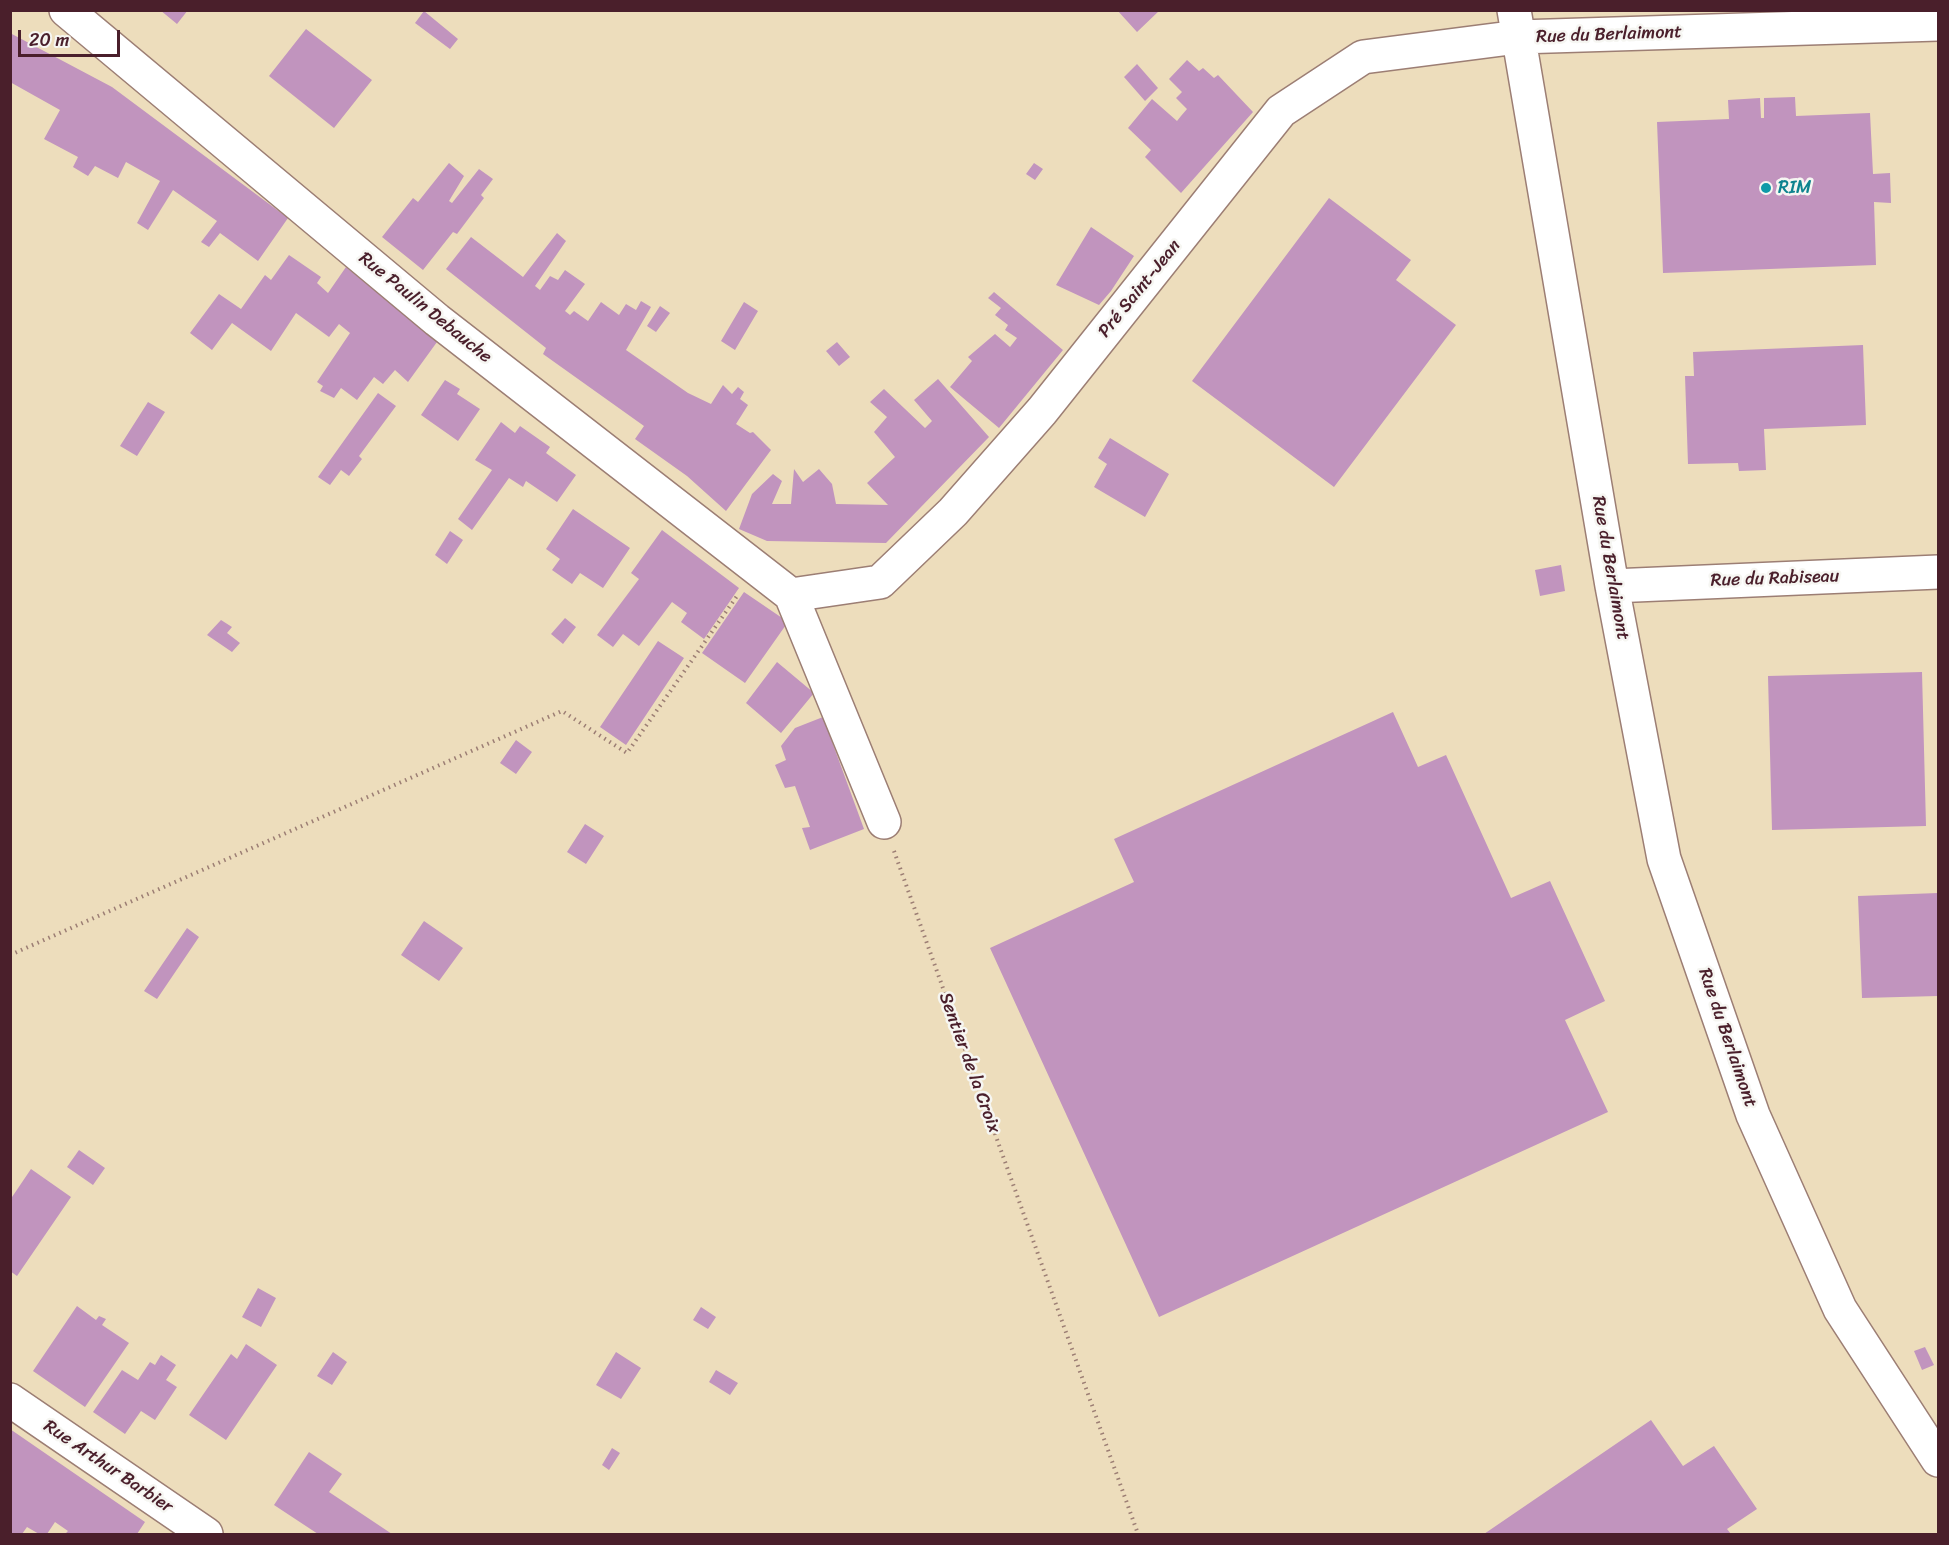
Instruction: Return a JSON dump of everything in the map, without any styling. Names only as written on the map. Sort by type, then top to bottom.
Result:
[{"type":"street","name":"Rue Paulin Debauche","points":[[66,10],[437,320],[791,595]]},
{"type":"street","name":"Rue du Berlaimont","points":[[1938,24],[1516,24],[1612,586],[1664,859],[1753,1115],[1840,1309],[1938,1460]]},
{"type":"street","name":"Pré Saint-Jean","points":[[791,595],[880,582],[953,512],[1042,411],[1281,111],[1363,57],[1516,24]]},
{"type":"street","name":"Rue du Rabiseau","points":[[1612,586],[1938,572]]},
{"type":"street","points":[[791,595],[884,822]]},
{"type":"street","name":"Rue Arthur Barbier","points":[[10,1400],[206,1534]]},
{"type":"path","points":[[10,955],[562,711],[627,753],[756,568]]},
{"type":"path","name":"Sentier de la Croix","points":[[884,822],[1138,1534]]},
{"type":"building","points":[[160,10],[188,10],[177,24]]},
{"type":"building","points":[[1117,10],[1160,10],[1137,32]]},
{"type":"building","points":[[424,11],[458,39],[450,49],[415,23]]},
{"type":"building","points":[[306,29],[372,80],[334,128],[269,76]]},
{"type":"building","points":[[10,33],[112,87],[288,218],[258,261],[220,233],[209,247],[201,242],[217,221],[173,190],[148,230],[137,223],[160,181],[126,162],[118,178],[95,166],[88,176],[73,167],[78,157],[44,139],[60,110],[10,82]]},
{"type":"building","points":[[1187,60],[1199,71],[1203,68],[1214,78],[1218,75],[1253,112],[1181,193],[1145,157],[1151,150],[1128,128],[1152,99],[1177,121],[1187,109],[1176,98],[1182,92],[1169,79]]},
{"type":"building","points":[[1137,64],[1158,88],[1145,101],[1124,77]]},
{"type":"building","name":"RIM","points":[[1795,97],[1796,116],[1870,113],[1873,174],[1890,173],[1891,203],[1874,202],[1876,265],[1663,273],[1657,122],[1729,119],[1728,100],[1760,98],[1761,118],[1764,118],[1764,98]]},
{"type":"building","points":[[449,163],[464,176],[449,201],[452,203],[479,169],[493,179],[481,195],[484,198],[457,234],[453,232],[423,270],[382,237],[413,198],[418,202]]},
{"type":"building","points":[[1034,163],[1043,169],[1035,180],[1026,174]]},
{"type":"building","points":[[1329,198],[1411,260],[1396,280],[1456,325],[1334,487],[1192,381]]},
{"type":"building","points":[[1091,227],[1134,256],[1099,305],[1056,285]]},
{"type":"building","points":[[557,233],[566,241],[535,286],[540,290],[550,276],[558,280],[565,270],[585,284],[565,311],[570,315],[574,311],[588,321],[601,302],[619,315],[626,304],[636,310],[641,301],[651,307],[626,350],[688,393],[711,404],[723,385],[732,394],[738,387],[744,392],[740,399],[748,405],[736,424],[750,433],[753,432],[771,450],[726,511],[687,476],[635,439],[644,426],[543,354],[546,348],[446,269],[471,237],[523,277]]},
{"type":"building","points":[[289,255],[321,277],[317,283],[328,293],[346,267],[437,342],[408,382],[395,370],[383,384],[374,377],[357,400],[341,388],[334,398],[320,391],[323,386],[317,382],[350,333],[339,324],[329,337],[296,313],[271,351],[232,323],[212,350],[190,333],[219,294],[241,309],[265,275],[271,280]]},
{"type":"building","points":[[994,292],[1063,350],[999,428],[950,387],[972,361],[968,357],[995,334],[1010,347],[1017,338],[1005,330],[1008,325],[995,315],[1001,308],[988,298]]},
{"type":"building","points":[[744,302],[758,311],[735,350],[721,341]]},
{"type":"building","points":[[660,306],[670,313],[656,332],[647,326]]},
{"type":"building","points":[[837,342],[850,357],[839,366],[826,351]]},
{"type":"building","points":[[1863,345],[1866,425],[1764,429],[1766,470],[1739,471],[1738,463],[1688,464],[1685,376],[1694,376],[1693,352]]},
{"type":"building","points":[[938,379],[989,437],[886,543],[767,541],[739,529],[752,494],[773,474],[782,481],[772,504],[791,504],[794,469],[803,482],[819,469],[832,484],[836,504],[888,505],[867,483],[895,457],[874,432],[887,417],[870,402],[884,389],[925,428],[932,421],[914,400]]},
{"type":"building","points":[[445,380],[460,389],[457,394],[480,409],[458,441],[421,415]]},
{"type":"building","points":[[378,393],[396,406],[359,456],[362,459],[349,476],[341,470],[330,485],[318,477]]},
{"type":"building","points":[[148,402],[165,412],[137,456],[120,446]]},
{"type":"building","points":[[501,422],[515,433],[520,426],[550,447],[546,453],[576,475],[557,502],[526,481],[523,487],[509,478],[472,530],[458,519],[492,470],[475,460]]},
{"type":"building","points":[[1110,438],[1169,474],[1145,517],[1094,487],[1107,464],[1098,458]]},
{"type":"building","points":[[573,509],[630,548],[603,588],[580,573],[572,584],[552,570],[560,559],[546,549]]},
{"type":"building","points":[[662,530],[739,588],[704,639],[681,622],[687,613],[672,602],[639,646],[623,634],[613,647],[597,635],[639,579],[631,573]]},
{"type":"building","points":[[450,531],[463,540],[447,564],[435,555]]},
{"type":"building","points":[[1561,565],[1565,591],[1540,596],[1535,570]]},
{"type":"building","points":[[744,592],[788,622],[745,683],[702,653]]},
{"type":"building","points":[[565,618],[576,627],[563,644],[551,634]]},
{"type":"building","points":[[221,620],[232,627],[227,633],[240,643],[232,652],[207,635]]},
{"type":"building","points":[[658,641],[684,658],[626,745],[600,727]]},
{"type":"building","points":[[777,662],[814,693],[781,733],[746,703]]},
{"type":"building","points":[[1922,672],[1926,826],[1772,830],[1768,676]]},
{"type":"building","points":[[1393,712],[1418,767],[1446,755],[1511,898],[1550,881],[1605,1001],[1565,1020],[1608,1112],[1159,1317],[990,948],[1134,882],[1114,839]]},
{"type":"building","points":[[823,717],[864,829],[810,850],[802,828],[810,827],[795,786],[785,788],[775,765],[786,760],[781,746],[795,728]]},
{"type":"building","points":[[516,740],[532,752],[516,774],[500,763]]},
{"type":"building","points":[[585,824],[604,836],[586,864],[567,852]]},
{"type":"building","points":[[1938,893],[1938,996],[1862,998],[1858,896]]},
{"type":"building","points":[[424,921],[463,948],[439,981],[401,955]]},
{"type":"building","points":[[187,928],[199,937],[157,999],[144,991]]},
{"type":"building","points":[[79,1150],[105,1168],[93,1185],[67,1167]]},
{"type":"building","points":[[31,1169],[71,1197],[17,1276],[10,1271],[10,1200]]},
{"type":"building","points":[[258,1288],[276,1298],[261,1327],[242,1317]]},
{"type":"building","points":[[77,1306],[96,1320],[99,1316],[106,1319],[102,1325],[129,1343],[85,1407],[33,1371]]},
{"type":"building","points":[[701,1307],[716,1317],[708,1329],[693,1320]]},
{"type":"building","points":[[246,1344],[277,1365],[226,1440],[189,1415],[231,1354],[237,1359]]},
{"type":"building","points":[[1925,1347],[1934,1365],[1922,1370],[1914,1351]]},
{"type":"building","points":[[333,1352],[347,1362],[332,1385],[317,1376]]},
{"type":"building","points":[[616,1352],[641,1368],[621,1399],[596,1385]]},
{"type":"building","points":[[161,1355],[176,1365],[166,1380],[177,1387],[155,1420],[141,1411],[125,1434],[93,1412],[122,1370],[138,1380],[150,1362],[155,1365]]},
{"type":"building","points":[[716,1370],[738,1383],[730,1395],[709,1382]]},
{"type":"building","points":[[1651,1420],[1683,1466],[1714,1446],[1757,1509],[1727,1529],[1731,1534],[1484,1534]]},
{"type":"building","points":[[10,1429],[145,1522],[137,1534],[65,1534],[68,1531],[55,1522],[47,1534],[39,1534],[27,1527],[22,1534],[10,1534]]},
{"type":"building","points":[[612,1448],[620,1453],[609,1470],[602,1465]]},
{"type":"building","points":[[309,1452],[342,1474],[329,1492],[392,1534],[318,1534],[274,1505]]},
{"type":"place","name":"RIM","points":[[1766,188]]}]
